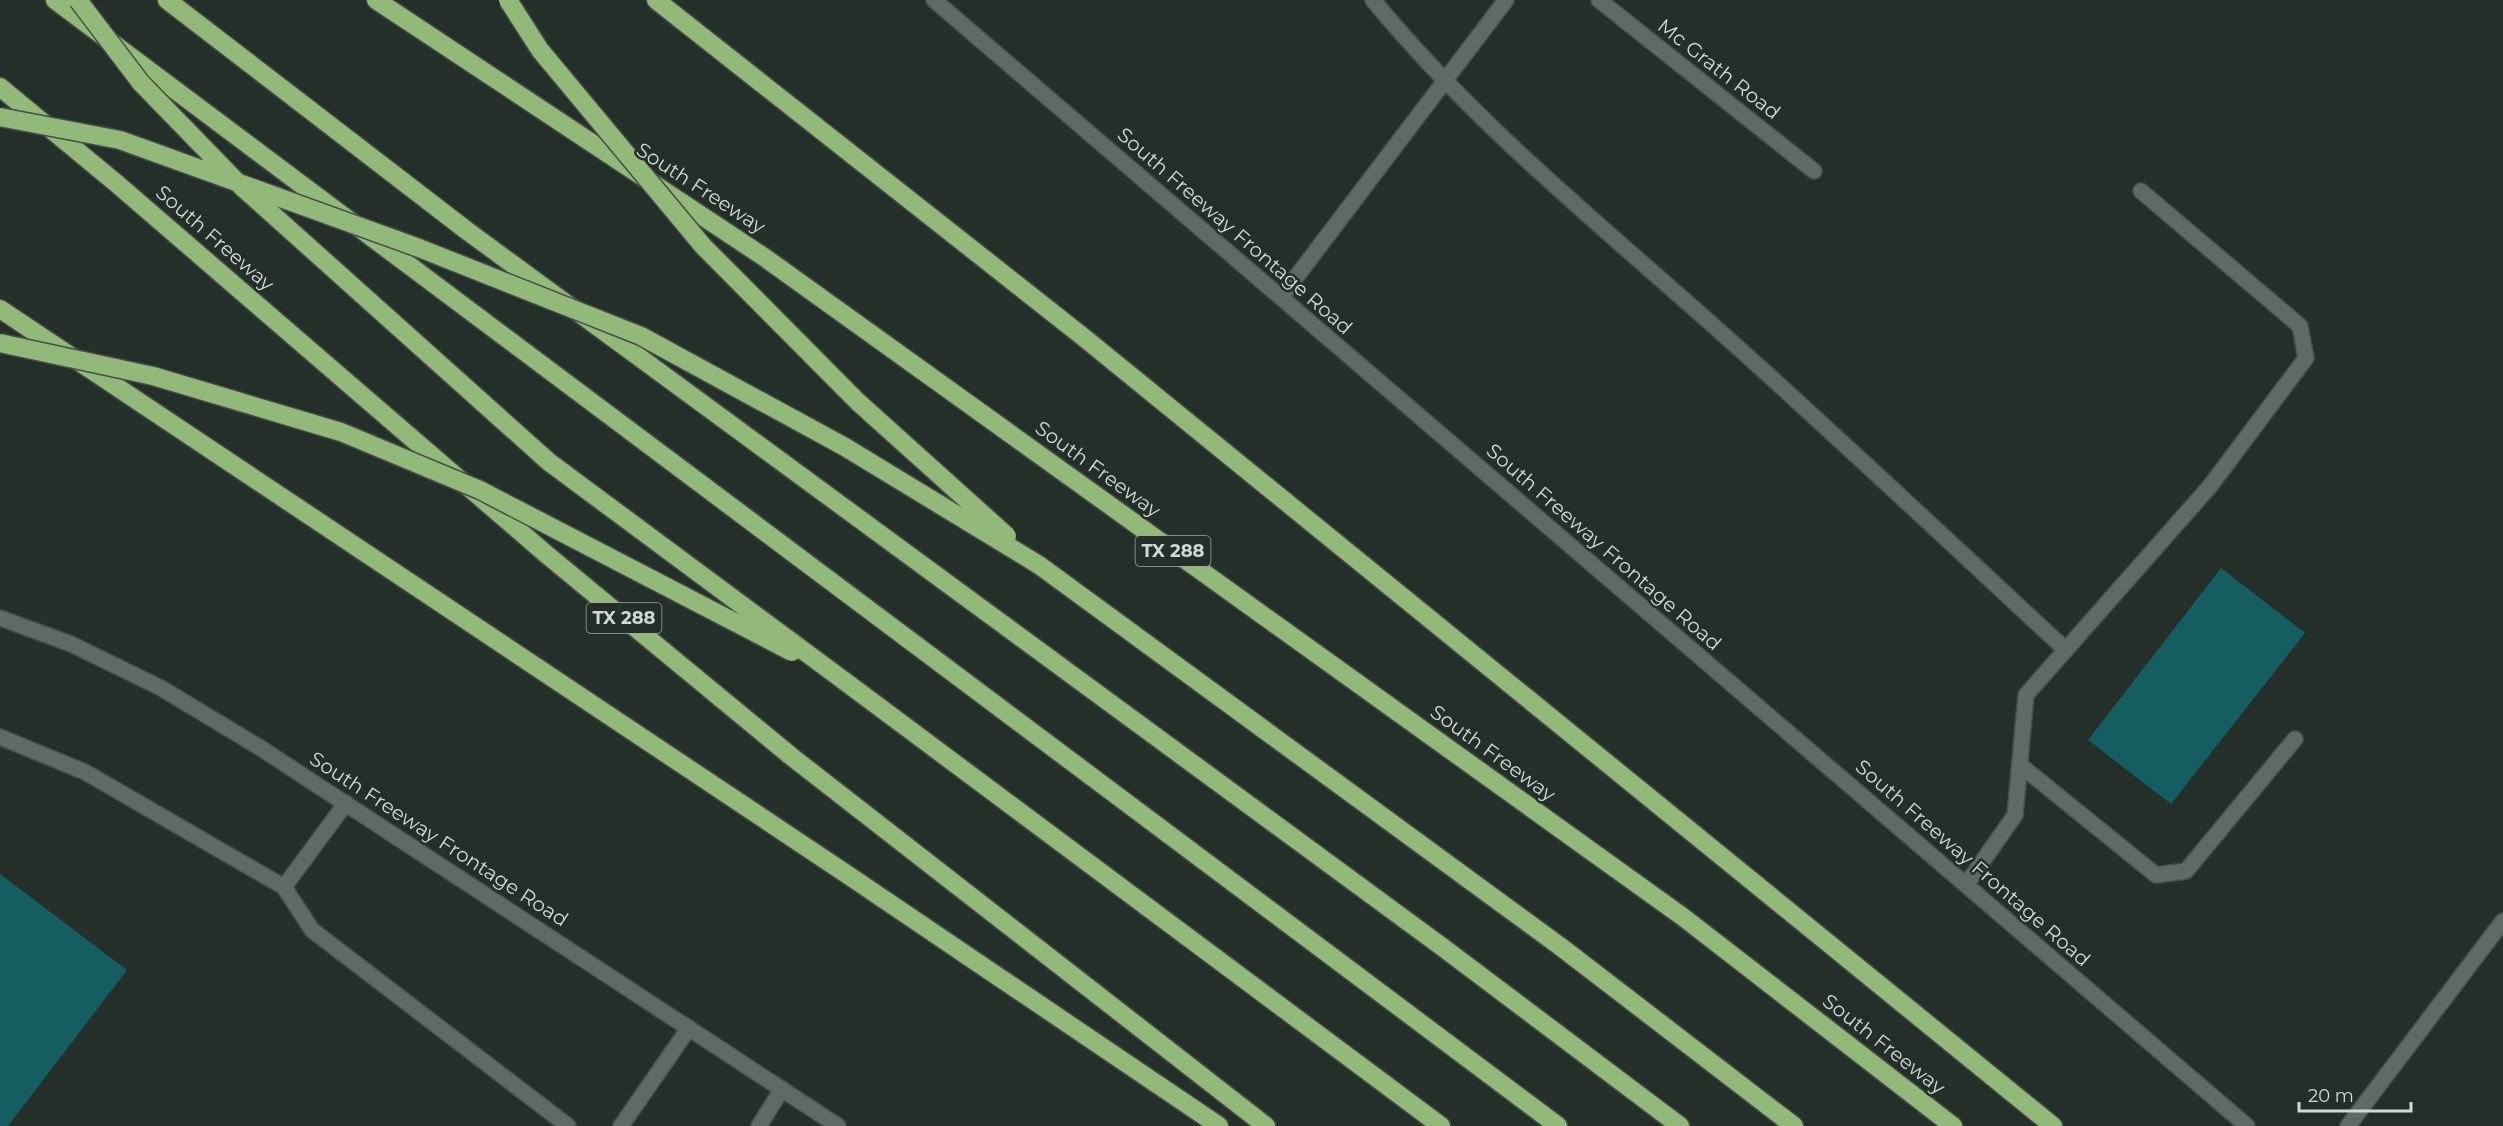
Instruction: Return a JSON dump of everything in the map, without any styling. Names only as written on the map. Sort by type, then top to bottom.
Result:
[{"type":"highway","points":[[55,0],[1558,1126]]},
{"type":"highway","points":[[78,0],[141,83],[242,187],[549,462],[1441,1126]]},
{"type":"highway","points":[[167,0],[475,238],[1441,946],[1680,1126]]},
{"type":"highway","name":"South Freeway","points":[[375,0],[764,257],[1683,917],[1953,1126]]},
{"type":"highway","points":[[508,0],[540,50],[703,246],[858,402],[1040,565]]},
{"type":"highway","points":[[656,0],[1082,336],[2053,1126]]},
{"type":"highway","name":"South Freeway","points":[[0,87],[125,191],[546,554],[792,757],[1266,1126]]},
{"type":"highway","points":[[0,117],[120,140],[419,248],[641,336],[845,447],[1040,565],[1561,947],[1794,1126]]},
{"type":"highway","points":[[0,309],[838,868],[1219,1126]]},
{"type":"highway","points":[[0,343],[153,376],[341,432],[480,490],[843,680]]},
{"type":"main road","name":"South Freeway Frontage Road","points":[[934,0],[2247,1126]]},
{"type":"main road","points":[[1373,0],[1444,80],[1519,152],[1735,345],[2066,650]]},
{"type":"main road","points":[[1281,297],[1506,0]]},
{"type":"main road","name":"Mc Grath Road","points":[[1599,0],[1814,171]]},
{"type":"main road","points":[[1966,885],[2015,815],[2026,695],[2211,485],[2307,358],[2300,326],[2141,191]]},
{"type":"main road","name":"South Freeway Frontage Road","points":[[0,618],[71,644],[161,688],[346,803],[838,1126]]},
{"type":"main road","points":[[0,737],[85,772],[284,887],[312,930],[568,1126]]},
{"type":"main road","points":[[2020,765],[2156,875],[2186,871],[2295,739]]},
{"type":"main road","points":[[284,887],[346,803]]},
{"type":"main road","points":[[2348,1126],[2503,921]]},
{"type":"main road","points":[[621,1126],[689,1028]]},
{"type":"main road","points":[[759,1126],[782,1089]]},
{"type":"building","points":[[2221,568],[2305,633],[2171,804],[2088,740]]},
{"type":"building","points":[[0,874],[127,970],[8,1126],[0,1126]]}]
